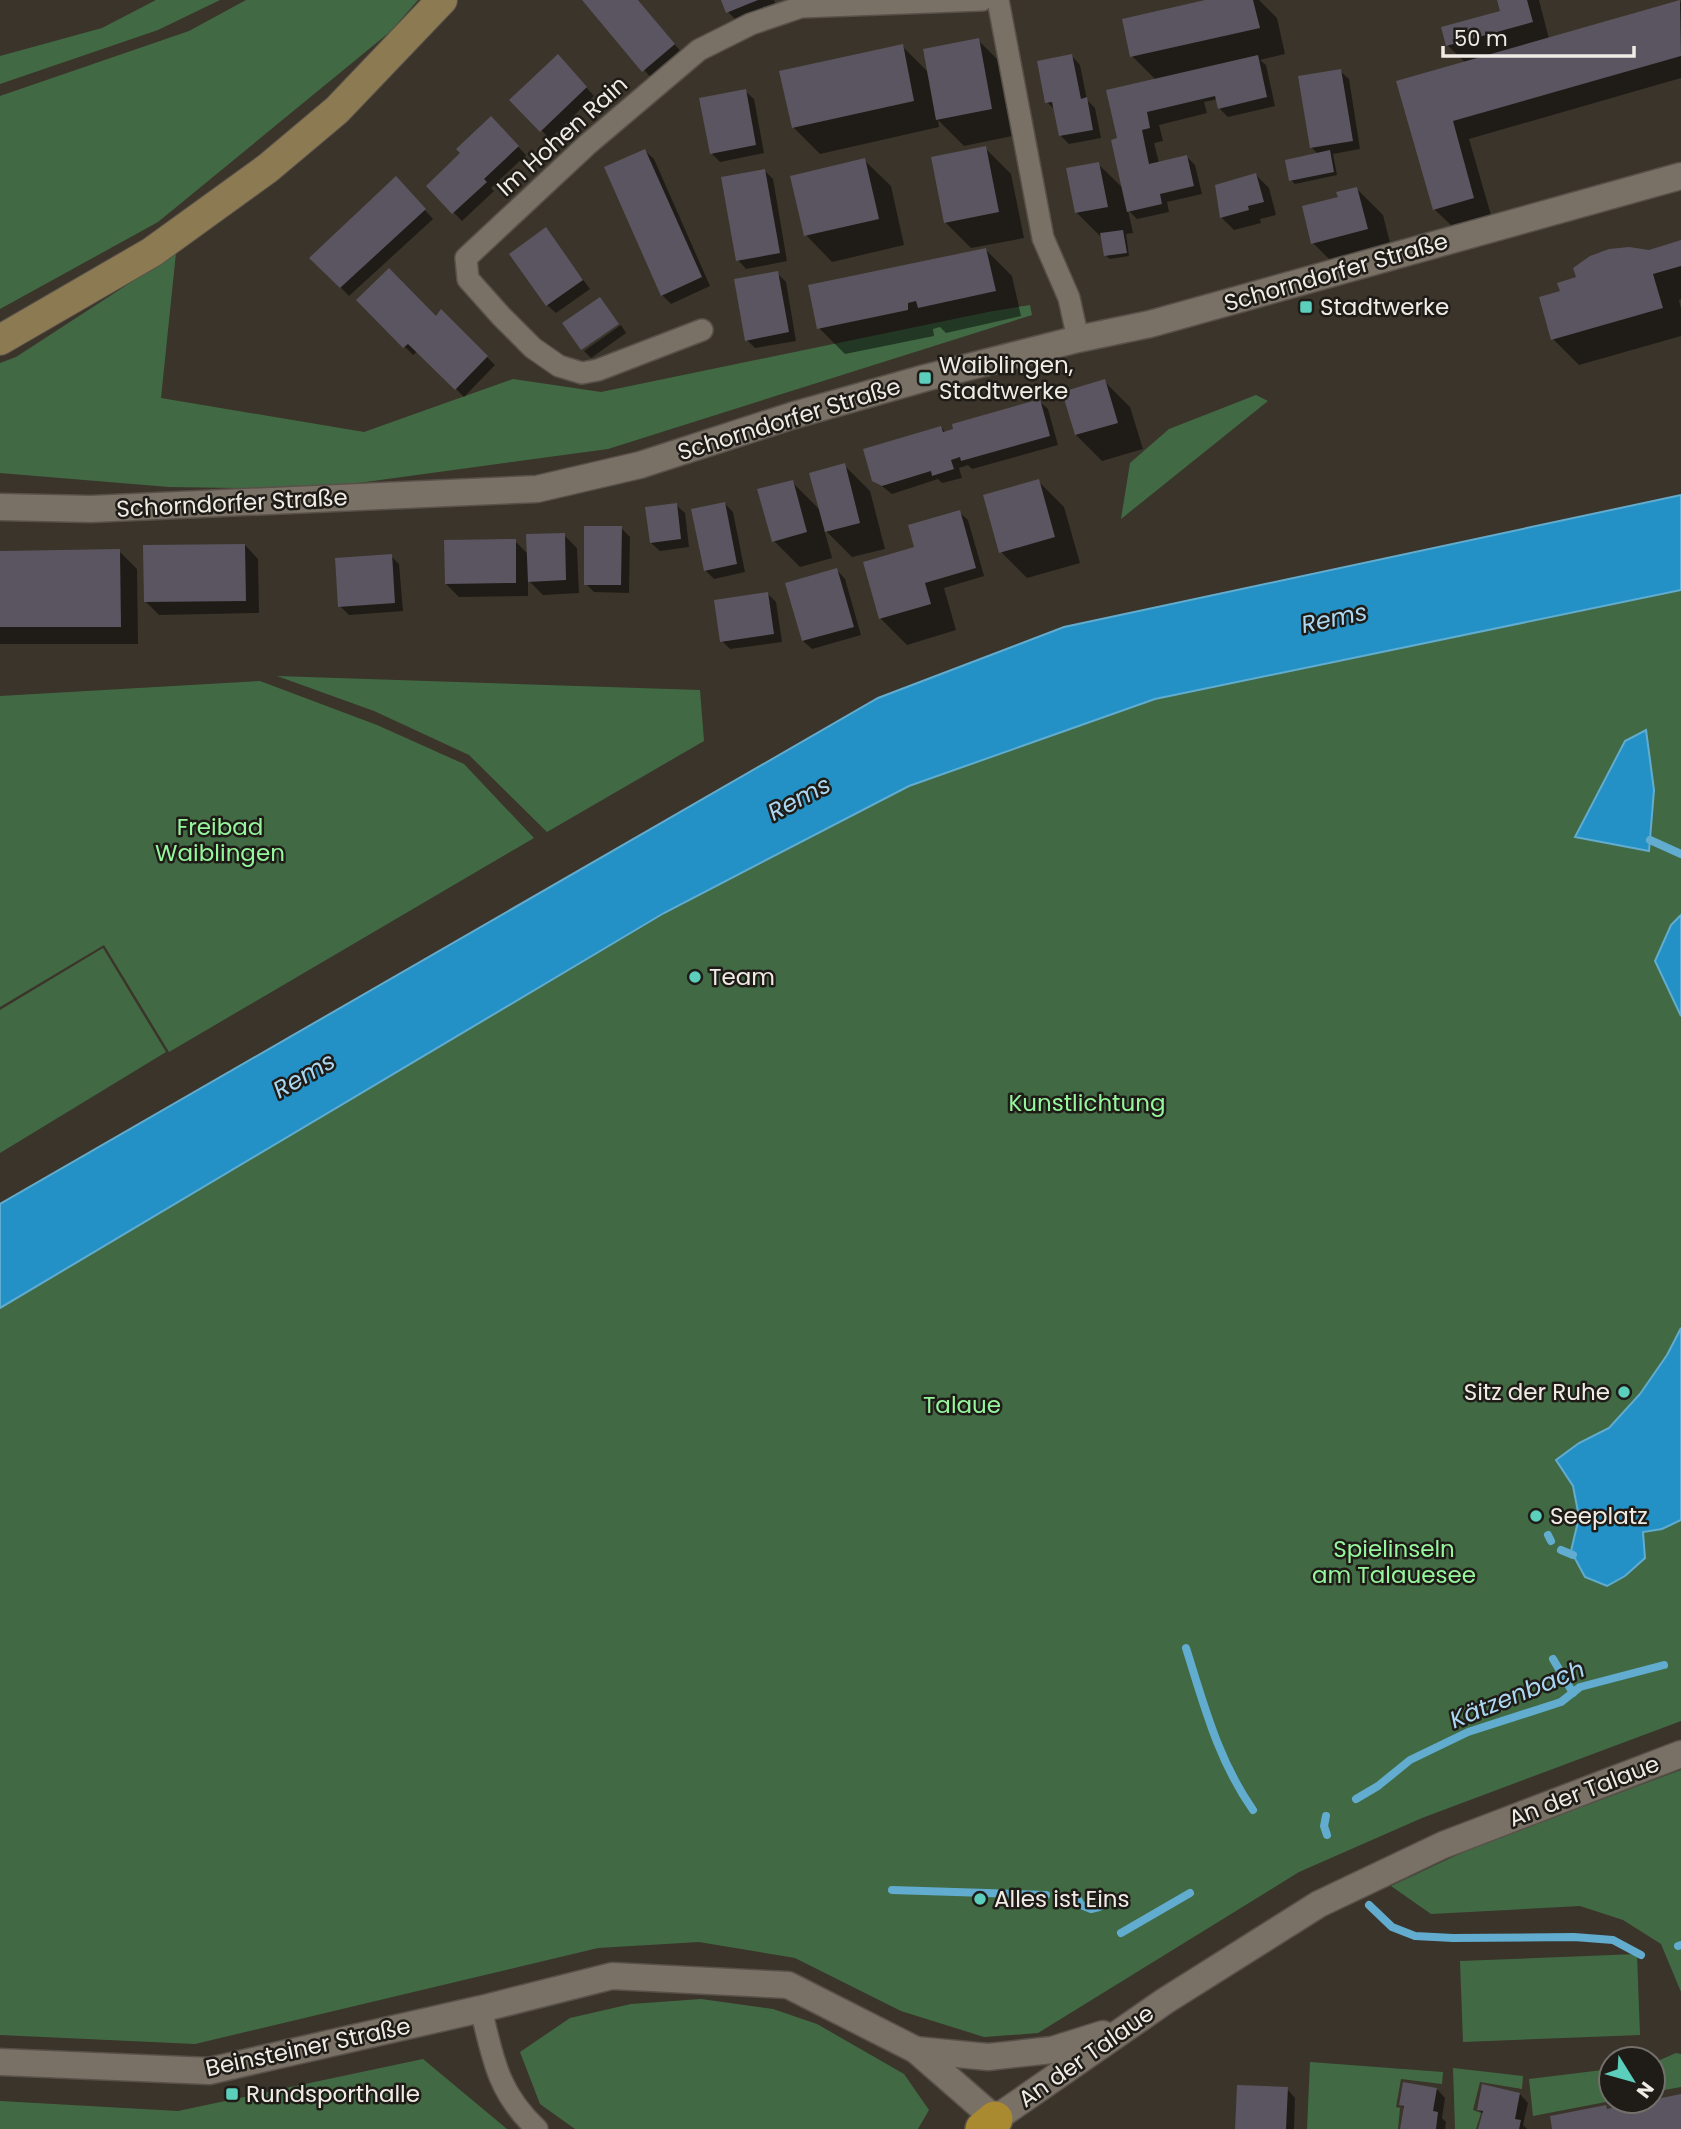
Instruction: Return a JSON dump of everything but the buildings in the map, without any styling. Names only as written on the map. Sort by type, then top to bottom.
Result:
[{"type":"main road","points":[[0,340],[152,252],[268,168],[337,110],[442,0]]},
{"type":"street","name":"Im Hohen Rain","points":[[702,330],[598,370],[582,373],[559,366],[533,348],[468,279],[466,258],[589,144],[699,50],[751,24],[801,6],[982,0]]},
{"type":"street","points":[[999,0],[1043,238],[1069,298],[1078,339]]},
{"type":"street","name":"Schorndorfer Straße","points":[[0,507],[91,509],[537,489],[640,465],[791,416],[925,378],[1078,339],[1150,324],[1681,176]]},
{"type":"street","name":"An der Talaue","points":[[481,2010],[612,1976],[788,1985],[916,2050],[989,2124],[1165,2001],[1319,1903],[1443,1845],[1681,1754]]},
{"type":"street","points":[[481,2010],[497,2071],[508,2098],[537,2129]]},
{"type":"street","name":"Beinsteiner Straße","points":[[0,2062],[209,2071],[481,2010]]},
{"type":"street","points":[[916,2050],[988,2057],[1052,2050],[1130,2026]]},
{"type":"green space","points":[[156,0],[220,0],[158,30],[0,84],[0,56],[102,28]]},
{"type":"green space","points":[[246,0],[418,0],[391,31],[158,222],[0,309],[0,96],[189,31]]},
{"type":"green space","points":[[176,253],[161,398],[364,432],[513,379],[601,392],[988,312],[1030,305],[1032,315],[608,449],[314,489],[169,487],[0,473],[0,363],[16,357]]},
{"type":"green space","points":[[1256,395],[1268,401],[1121,519],[1130,463],[1169,429]]},
{"type":"green space","name":"Talaue","points":[[1681,590],[1681,915],[1671,925],[1655,961],[1681,1016],[1681,1328],[1667,1355],[1640,1394],[1609,1428],[1579,1443],[1556,1460],[1573,1486],[1579,1517],[1571,1551],[1607,1586],[1625,1577],[1645,1558],[1643,1532],[1662,1529],[1681,1520],[1681,1721],[1422,1818],[1299,1872],[1038,2033],[984,2037],[901,2011],[795,1958],[699,1942],[598,1948],[195,2044],[0,2035],[0,1308],[664,913],[909,786],[1155,699]],"holes":[[[1625,741],[1654,790],[1649,850],[1575,836]]]},
{"type":"green space","points":[[277,676],[700,690],[704,741],[547,832],[469,755],[374,711]]},
{"type":"green space","name":"Freibad Waiblingen","points":[[260,681],[377,725],[464,764],[534,838],[169,1052],[104,945],[0,1007],[0,696]]},
{"type":"green space","points":[[103,948],[166,1052],[0,1153],[0,1010]]},
{"type":"green space","points":[[1681,1770],[1681,1992],[1661,1944],[1623,1920],[1580,1906],[1431,1914],[1391,1886],[1474,1847]]},
{"type":"green space","points":[[1637,1954],[1640,2035],[1463,2042],[1460,1961]]},
{"type":"green space","points":[[701,1999],[773,2009],[817,2024],[904,2074],[929,2110],[918,2129],[575,2129],[540,2104],[520,2052],[570,2018],[631,2004]]},
{"type":"green space","points":[[1681,2054],[1681,2087],[1667,2090],[1667,2057]]},
{"type":"green space","points":[[423,2059],[507,2129],[0,2129],[0,2101],[178,2111]]},
{"type":"green space","points":[[1310,2062],[1443,2072],[1442,2084],[1401,2079],[1396,2107],[1400,2108],[1398,2129],[1307,2129]]},
{"type":"green space","points":[[1453,2068],[1523,2076],[1522,2089],[1480,2082],[1473,2110],[1481,2113],[1476,2129],[1455,2129]]},
{"type":"green space","points":[[1597,2071],[1597,2104],[1533,2116],[1529,2079]]},
{"type":"water","name":"Rems","points":[[1681,495],[1681,590],[1155,699],[909,786],[664,913],[0,1308],[0,1204],[878,698],[1064,627]]},
{"type":"water","points":[[1646,730],[1654,790],[1649,851],[1575,837],[1625,741]]},
{"type":"water","points":[[1681,915],[1681,1016],[1655,961],[1671,925]]},
{"type":"water","points":[[1681,1328],[1681,1520],[1662,1529],[1643,1532],[1645,1558],[1625,1576],[1607,1586],[1585,1577],[1571,1551],[1579,1517],[1573,1486],[1556,1460],[1579,1443],[1609,1428],[1640,1394],[1667,1355]]},
{"type":"waterway","points":[[1650,840],[1681,854]]},
{"type":"waterway","points":[[1548,1535],[1551,1541]]},
{"type":"waterway","points":[[1561,1550],[1573,1555]]},
{"type":"waterway","points":[[1186,1648],[1221,1752],[1253,1810]]},
{"type":"waterway","points":[[1553,1659],[1573,1693]]},
{"type":"waterway","name":"Kätzenbach","points":[[1356,1799],[1378,1786],[1410,1760],[1468,1732],[1561,1702],[1580,1687],[1664,1665]]},
{"type":"waterway","name":"Kätzenbach","points":[[1326,1816],[1324,1826],[1327,1835]]},
{"type":"waterway","points":[[892,1890],[1046,1895]]},
{"type":"waterway","points":[[1121,1933],[1190,1893]]},
{"type":"waterway","points":[[1077,1897],[1081,1905],[1091,1909],[1099,1907]]},
{"type":"waterway","name":"Kätzenbach","points":[[1369,1905],[1392,1927],[1415,1936],[1574,1937],[1613,1940],[1641,1955]]},
{"type":"place","name":"Stadtwerke","points":[[1306,307]]},
{"type":"place","name":"Waiblingen, Stadtwerke","points":[[925,378]]},
{"type":"place","name":"Team","points":[[695,977]]},
{"type":"place","name":"Sitz der Ruhe","points":[[1624,1392]]},
{"type":"place","name":"Seeplatz","points":[[1536,1516]]},
{"type":"place","name":"Alles ist Eins","points":[[980,1899]]},
{"type":"place","name":"Rundsporthalle","points":[[232,2094]]},
{"type":"park label","name":"Kunstlichtung","points":[[1087,1103]]},
{"type":"park label","name":"Spielinseln am Talauesee","points":[[1394,1562]]}]
